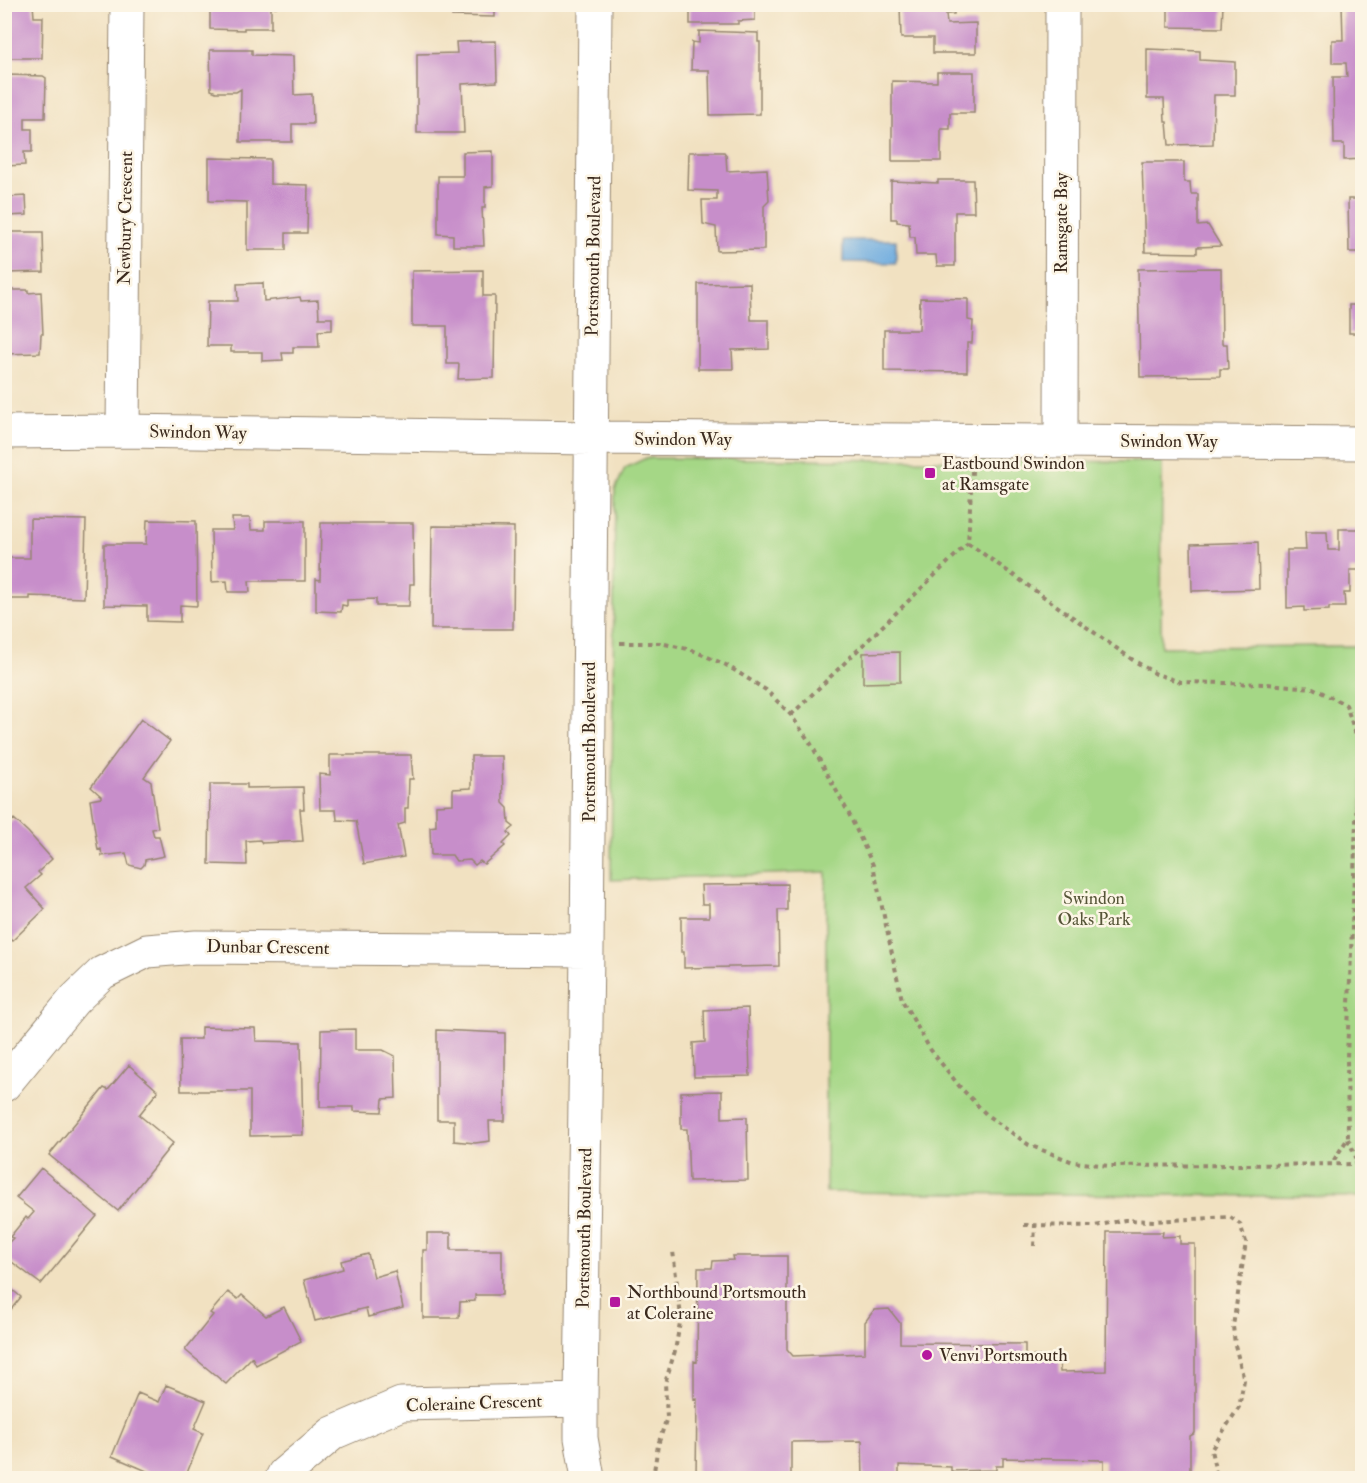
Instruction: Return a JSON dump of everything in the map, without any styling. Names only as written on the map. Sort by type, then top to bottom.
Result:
[{"type":"street","name":"Newbury Crescent","points":[[123,431],[127,4]]},
{"type":"street","name":"Portsmouth Boulevard","points":[[588,1479],[581,1438],[581,1400],[595,4]]},
{"type":"street","name":"Ramsgate Bay","points":[[1061,441],[1062,4]]},
{"type":"street","name":"Swindon Way","points":[[4,432],[123,431],[591,438],[1362,443]]},
{"type":"street","name":"Dunbar Crescent","points":[[4,1085],[74,1000],[102,973],[147,951],[196,947],[587,950]]},
{"type":"street","name":"Coleraine Crescent","points":[[282,1479],[284,1474],[333,1433],[401,1404],[581,1400]]},
{"type":"path","points":[[791,715],[968,543],[973,441]]},
{"type":"path","points":[[589,643],[660,643],[692,650],[726,665],[766,690],[791,715],[811,744],[848,812],[873,865],[902,1000],[930,1049],[960,1087],[988,1116],[1029,1145],[1073,1162],[1108,1166],[1361,1164],[1348,1138],[1347,1057],[1359,744],[1346,705],[1312,688],[1267,684],[1181,682],[1156,674],[968,543]]},
{"type":"path","points":[[1331,1164],[1348,1138]]},
{"type":"path","points":[[1024,1226],[1095,1226],[1125,1220],[1154,1221],[1230,1217],[1240,1224],[1246,1242],[1233,1326],[1235,1345],[1244,1380],[1239,1407],[1211,1450],[1216,1479]]},
{"type":"path","points":[[1034,1246],[1035,1226]]},
{"type":"path","points":[[653,1479],[658,1445],[667,1417],[665,1383],[675,1350],[681,1317],[673,1251]]},
{"type":"path","points":[[908,1476],[914,1479]]},
{"type":"green space","name":"Swindon Oaks Park","points":[[646,458],[1162,462],[1161,647],[1362,646],[1362,1197],[826,1192],[826,872],[611,880],[615,490],[625,468]]},
{"type":"water","points":[[843,240],[896,240],[896,263],[843,262]]},
{"type":"building","points":[[4,4],[33,4],[34,17],[43,17],[42,58],[4,58]]},
{"type":"building","points":[[210,4],[281,4],[281,7],[271,7],[271,28],[210,29]]},
{"type":"building","points":[[452,4],[495,4],[495,17],[452,16]]},
{"type":"building","points":[[690,4],[755,4],[755,20],[738,21],[738,24],[690,24]]},
{"type":"building","points":[[900,4],[954,4],[954,14],[946,14],[947,24],[976,23],[976,53],[933,53],[933,38],[901,38]]},
{"type":"building","points":[[1168,4],[1223,4],[1222,28],[1168,27]]},
{"type":"building","points":[[1342,4],[1362,4],[1362,159],[1344,160],[1344,144],[1334,144],[1333,77],[1347,77],[1346,63],[1332,63],[1332,40],[1343,40]]},
{"type":"building","points":[[699,31],[758,33],[760,114],[710,115],[709,70],[691,70],[692,42],[699,43]]},
{"type":"building","points":[[496,41],[497,82],[462,84],[464,133],[417,133],[417,54],[457,53],[456,42]]},
{"type":"building","points":[[1147,49],[1200,51],[1200,60],[1235,62],[1235,95],[1214,95],[1213,144],[1169,145],[1164,99],[1147,99]]},
{"type":"building","points":[[210,50],[252,50],[252,55],[293,56],[294,95],[312,94],[313,124],[292,124],[292,142],[240,142],[241,89],[236,92],[211,90]]},
{"type":"building","points":[[937,72],[974,72],[974,113],[950,113],[950,129],[941,129],[941,161],[892,161],[892,81],[937,82]]},
{"type":"building","points":[[7,75],[46,78],[45,118],[25,118],[25,129],[32,129],[32,152],[24,152],[25,165],[4,166],[4,80],[7,80]]},
{"type":"building","points":[[493,151],[493,186],[485,187],[485,208],[482,208],[484,246],[453,246],[453,235],[438,234],[438,176],[463,176],[463,152]]},
{"type":"building","points":[[689,152],[724,152],[727,171],[767,169],[769,201],[764,206],[764,250],[717,251],[716,227],[703,224],[702,200],[717,200],[717,191],[688,190]]},
{"type":"building","points":[[209,158],[270,159],[270,184],[308,185],[307,233],[286,233],[286,250],[247,250],[247,202],[209,201]]},
{"type":"building","points":[[1142,162],[1184,162],[1184,182],[1190,182],[1191,194],[1198,194],[1198,226],[1208,225],[1221,246],[1197,247],[1197,253],[1145,252]]},
{"type":"building","points":[[938,180],[973,180],[974,212],[955,212],[955,266],[937,266],[936,255],[916,255],[915,237],[910,237],[909,223],[891,219],[891,181],[938,183]]},
{"type":"building","points":[[4,181],[7,181],[8,197],[26,196],[27,215],[7,216],[8,232],[43,232],[44,272],[5,273]]},
{"type":"building","points":[[1348,199],[1362,199],[1362,252],[1349,252]]},
{"type":"building","points":[[1221,268],[1222,344],[1227,344],[1228,369],[1220,369],[1220,376],[1140,377],[1138,269]]},
{"type":"building","points":[[483,270],[483,296],[495,296],[494,378],[458,379],[459,364],[447,364],[447,326],[412,326],[412,271]]},
{"type":"building","points":[[263,283],[264,301],[300,297],[301,301],[318,300],[319,318],[332,318],[332,330],[318,331],[319,347],[293,347],[293,353],[282,353],[283,360],[262,361],[262,352],[231,352],[231,346],[207,346],[208,301],[238,301],[237,284]]},
{"type":"building","points":[[750,283],[751,320],[769,320],[769,349],[732,350],[733,369],[698,369],[698,284]]},
{"type":"building","points":[[28,290],[28,293],[41,292],[43,334],[41,334],[40,353],[4,354],[4,292]]},
{"type":"building","points":[[920,298],[968,299],[968,320],[973,321],[972,343],[967,343],[967,372],[884,371],[884,330],[919,330]]},
{"type":"building","points":[[1349,305],[1362,305],[1362,333],[1349,333]]},
{"type":"building","points":[[232,518],[250,518],[251,530],[265,530],[265,521],[305,521],[305,581],[249,581],[250,592],[228,592],[227,581],[212,582],[211,530],[233,530]]},
{"type":"building","points":[[30,519],[86,520],[84,598],[30,596],[30,599],[4,599],[4,558],[30,558]]},
{"type":"building","points":[[147,520],[196,521],[197,606],[180,605],[180,622],[147,621],[147,606],[104,605],[104,544],[146,544]]},
{"type":"building","points":[[321,523],[413,523],[414,584],[410,584],[409,606],[376,606],[376,599],[347,600],[347,606],[342,605],[341,612],[316,611],[316,579],[320,580]]},
{"type":"building","points":[[432,526],[514,527],[513,629],[431,629]]},
{"type":"building","points":[[1339,529],[1362,529],[1362,570],[1350,570],[1350,593],[1344,593],[1345,607],[1304,611],[1304,607],[1287,608],[1287,550],[1306,550],[1305,532],[1327,532],[1328,550],[1339,550]]},
{"type":"building","points":[[1258,542],[1259,589],[1192,591],[1191,544]]},
{"type":"building","points":[[900,652],[900,682],[863,683],[863,653]]},
{"type":"building","points":[[141,719],[170,741],[144,777],[151,782],[158,828],[152,829],[154,836],[159,836],[164,856],[145,860],[141,868],[129,865],[126,853],[102,856],[101,849],[98,850],[90,800],[101,798],[91,787]]},
{"type":"building","points":[[330,755],[411,755],[413,779],[409,779],[408,808],[405,808],[405,823],[398,825],[404,857],[364,864],[356,821],[337,820],[336,810],[320,810],[319,774],[330,775]]},
{"type":"building","points":[[471,756],[502,756],[503,803],[508,808],[509,823],[514,827],[508,832],[511,836],[503,844],[505,846],[484,864],[480,861],[475,865],[470,860],[456,861],[452,855],[431,855],[430,827],[436,826],[436,805],[453,804],[453,789],[471,788]]},
{"type":"building","points":[[210,784],[247,784],[247,788],[303,787],[304,809],[300,809],[303,841],[262,843],[260,840],[246,841],[247,865],[209,864]]},
{"type":"building","points":[[14,819],[52,859],[38,872],[41,875],[26,888],[45,909],[12,941],[4,933],[4,829]]},
{"type":"building","points":[[787,884],[787,910],[778,910],[779,966],[684,968],[684,952],[681,952],[681,917],[709,917],[709,904],[702,904],[701,885]]},
{"type":"building","points":[[748,1008],[750,1076],[694,1077],[693,1043],[705,1042],[704,1010]]},
{"type":"building","points":[[201,1027],[255,1028],[256,1041],[301,1042],[303,1135],[250,1136],[250,1091],[181,1091],[180,1039],[201,1039]]},
{"type":"building","points":[[355,1029],[355,1050],[383,1050],[395,1056],[396,1098],[383,1099],[382,1112],[354,1111],[354,1107],[320,1107],[321,1030]]},
{"type":"building","points":[[437,1030],[505,1033],[505,1121],[489,1121],[490,1141],[475,1143],[454,1141],[454,1120],[437,1120]]},
{"type":"building","points":[[129,1065],[158,1091],[139,1115],[173,1143],[118,1211],[49,1155],[104,1088],[108,1090]]},
{"type":"building","points":[[722,1091],[722,1118],[747,1117],[748,1180],[689,1181],[687,1129],[681,1129],[681,1092]]},
{"type":"building","points":[[41,1168],[97,1216],[41,1284],[4,1256],[4,1247],[13,1238],[10,1237],[26,1217],[28,1219],[34,1212],[16,1198]]},
{"type":"building","name":"Venvi Portsmouth","points":[[1107,1232],[1163,1232],[1162,1237],[1180,1236],[1180,1244],[1195,1244],[1195,1433],[1190,1436],[1190,1478],[1104,1478],[1104,1460],[1003,1458],[1003,1466],[996,1466],[996,1470],[951,1471],[951,1467],[899,1465],[899,1478],[863,1478],[862,1441],[791,1442],[791,1478],[696,1478],[697,1399],[694,1400],[694,1361],[697,1362],[698,1268],[712,1268],[713,1261],[733,1260],[732,1256],[787,1256],[787,1349],[793,1356],[865,1353],[865,1322],[874,1310],[889,1309],[900,1323],[900,1343],[1025,1344],[1025,1356],[1059,1356],[1060,1372],[1106,1371]]},
{"type":"building","points":[[427,1233],[451,1233],[451,1250],[502,1250],[502,1295],[475,1295],[475,1301],[460,1302],[459,1318],[423,1318],[423,1250],[427,1250]]},
{"type":"building","points":[[368,1254],[374,1277],[395,1271],[403,1308],[368,1317],[366,1308],[315,1321],[304,1280],[343,1269],[341,1261]]},
{"type":"building","points":[[4,1283],[21,1297],[4,1318]]},
{"type":"building","points":[[228,1292],[238,1299],[242,1295],[266,1316],[284,1307],[301,1341],[256,1365],[252,1357],[226,1384],[185,1350],[213,1315],[210,1313]]},
{"type":"building","points":[[166,1385],[206,1401],[194,1429],[203,1433],[185,1478],[163,1478],[112,1456],[138,1393],[159,1402]]},
{"type":"place","name":"Eastbound Swindon at Ramsgate","points":[[930,473]]},
{"type":"place","name":"Northbound Portsmouth at Coleraine","points":[[615,1302]]},
{"type":"place","name":"Venvi Portsmouth","points":[[927,1355]]}]
